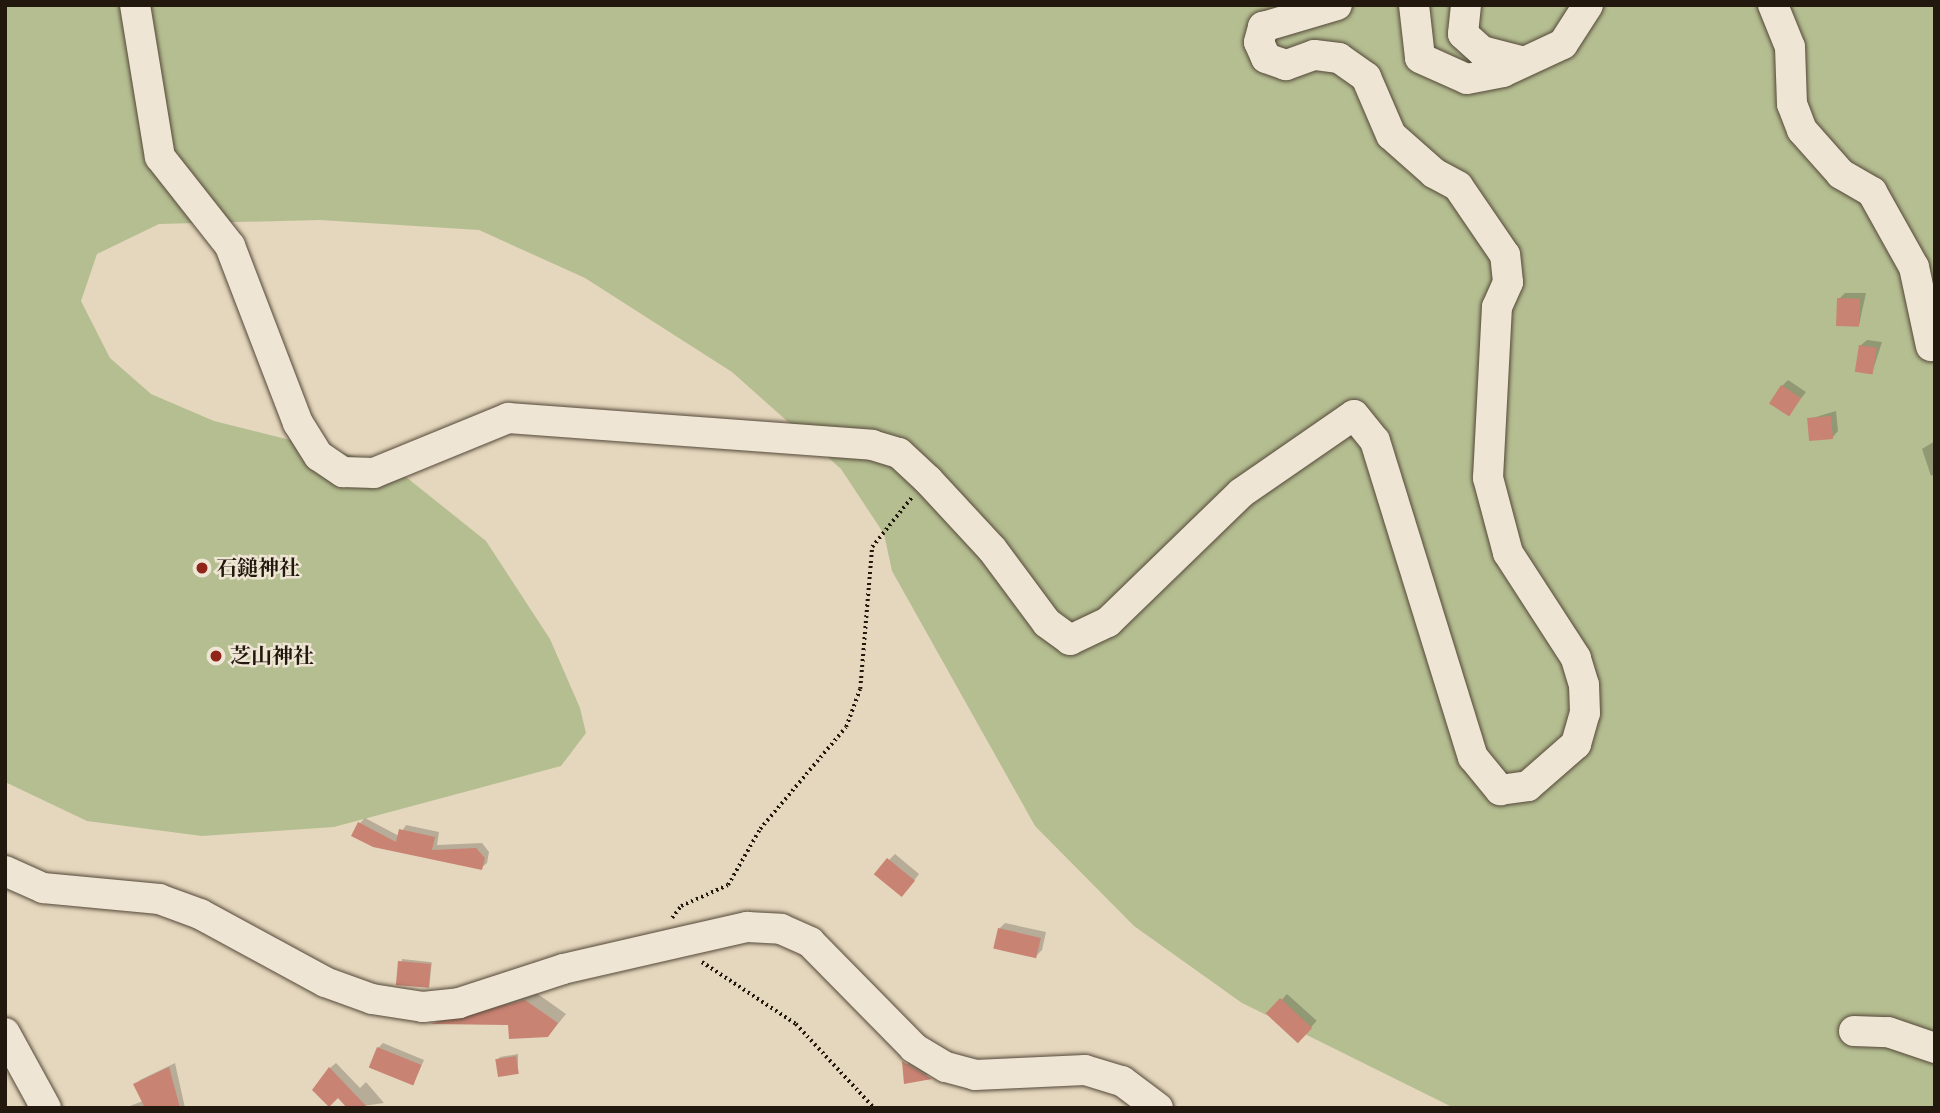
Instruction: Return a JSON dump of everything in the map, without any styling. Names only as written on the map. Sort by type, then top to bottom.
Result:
[{"type":"street","points":[[135,5],[160,157],[230,246],[298,423],[319,456],[343,472],[374,473],[508,418],[550,416],[872,445],[899,453],[929,480],[1047,623],[1070,640],[1108,621],[1241,494],[1354,415],[1375,441],[1473,757],[1500,790],[1543,779],[1576,744],[1585,713],[1576,658],[1508,553],[1488,478],[1497,307],[1508,282],[1505,255],[1458,186],[1434,173],[1391,135],[1366,77],[1339,58],[1314,55],[1286,65],[1266,58],[1259,42],[1263,27],[1278,18],[1321,15],[1336,5]]},
{"type":"street","points":[[1414,5],[1420,58],[1441,72],[1467,79],[1503,72],[1521,61],[1563,44],[1588,5]]},
{"type":"street","points":[[1466,5],[1463,34],[1482,51],[1521,61]]},
{"type":"street","points":[[1773,5],[1790,47],[1792,104],[1802,130],[1841,174],[1872,192],[1914,267],[1931,346]]},
{"type":"street","points":[[5,871],[43,888],[159,899],[200,914],[325,982],[372,999],[423,1007],[459,1003],[747,927],[780,929],[810,942],[914,1048],[946,1067],[975,1075],[1085,1070],[1122,1081],[1158,1108]]},
{"type":"street","points":[[1854,1031],[1888,1032],[1935,1048]]},
{"type":"street","points":[[5,1033],[46,1108]]},
{"type":"path","points":[[874,1108],[796,1024],[670,946],[681,906],[728,886],[744,867],[760,829],[846,727],[860,689],[872,547],[929,480]]},
{"type":"green space","points":[[5,5],[1935,5],[1935,1108],[1454,1108],[1242,1003],[1134,926],[1035,826],[892,571],[884,534],[841,469],[732,372],[585,278],[479,230],[320,220],[159,224],[97,254],[81,301],[110,358],[151,394],[214,421],[391,465],[486,541],[550,639],[580,708],[586,733],[561,766],[334,827],[202,836],[87,821],[5,782]]},
{"type":"building","points":[[1837,298],[1860,299],[1859,327],[1836,326]]},
{"type":"building","points":[[1859,345],[1877,348],[1873,374],[1855,372]]},
{"type":"building","points":[[1781,385],[1801,398],[1789,417],[1769,403]]},
{"type":"building","points":[[1831,416],[1833,439],[1809,441],[1807,418]]},
{"type":"building","points":[[358,822],[396,842],[399,829],[435,837],[432,850],[476,848],[485,858],[482,870],[373,847],[351,836]]},
{"type":"building","points":[[887,858],[915,881],[902,897],[874,874]]},
{"type":"building","points":[[998,928],[1041,938],[1036,958],[993,948]]},
{"type":"building","points":[[398,961],[431,964],[429,988],[396,985]]},
{"type":"building","points":[[1280,998],[1312,1028],[1298,1043],[1266,1013]]},
{"type":"building","points":[[525,1000],[558,1023],[548,1037],[509,1039],[508,1025],[430,1024]]},
{"type":"building","points":[[377,1047],[422,1065],[413,1085],[369,1067]]},
{"type":"building","points":[[516,1056],[519,1074],[498,1077],[495,1059]]},
{"type":"building","points":[[902,1061],[905,1063],[932,1079],[904,1084]]},
{"type":"building","points":[[169,1067],[180,1108],[145,1108],[133,1084]]},
{"type":"building","points":[[329,1067],[368,1108],[347,1108],[338,1098],[329,1107],[312,1090]]},
{"type":"place","name":"石鎚神社","points":[[202,568]]},
{"type":"place","name":"芝山神社","points":[[216,656]]}]
